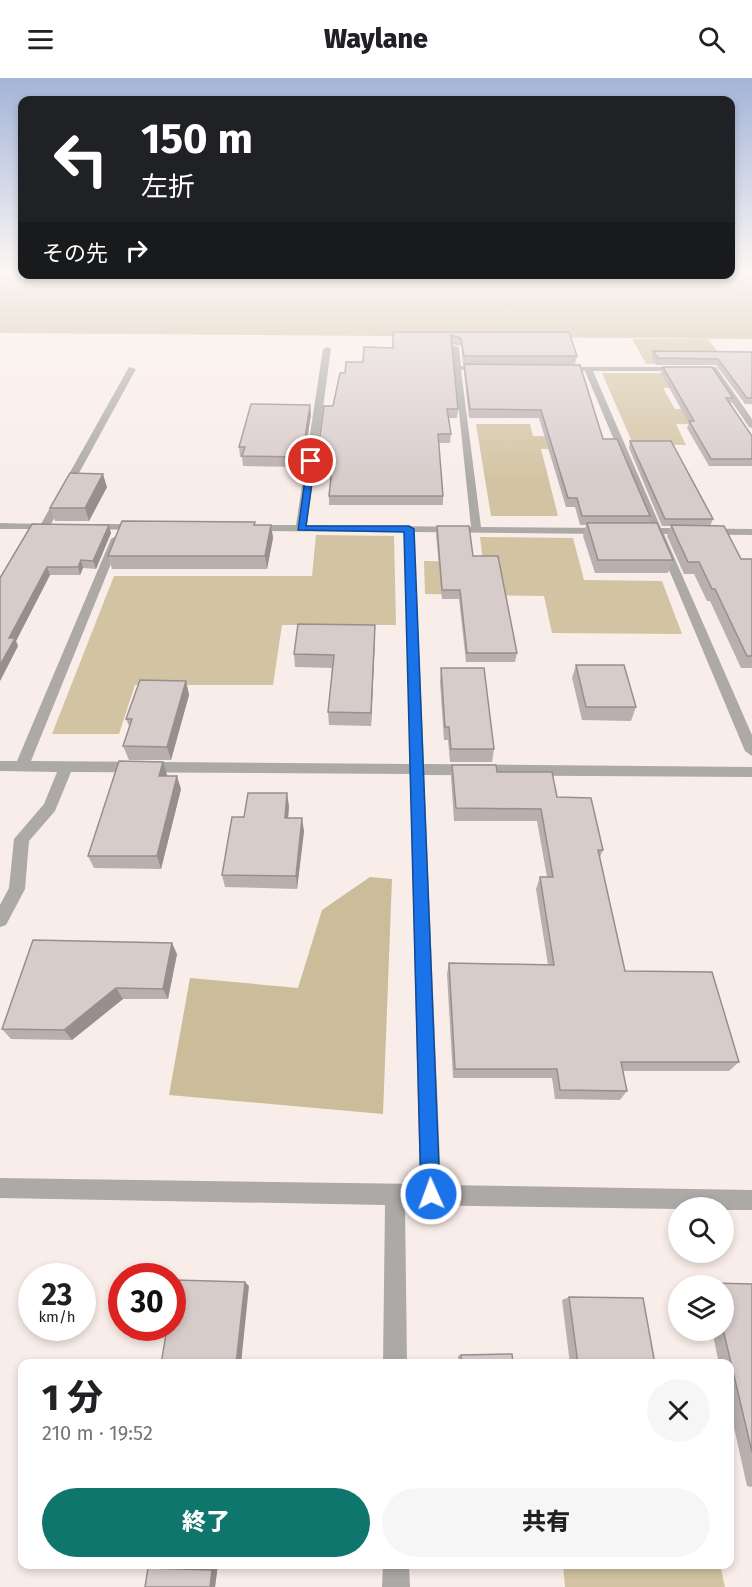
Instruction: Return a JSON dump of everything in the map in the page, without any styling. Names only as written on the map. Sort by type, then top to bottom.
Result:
[{"type":"street","points":[[455,347],[476,530]]},
{"type":"street","points":[[301,528],[327,349]]},
{"type":"street","points":[[457,368],[493,368]]},
{"type":"street","points":[[44,527],[132,369]]},
{"type":"street","points":[[576,369],[713,369],[752,424]]},
{"type":"street","points":[[588,369],[752,751]]},
{"type":"street","points":[[0,526],[155,527]]},
{"type":"street","points":[[22,766],[121,527]]},
{"type":"street","points":[[245,528],[614,531]]},
{"type":"street","points":[[409,529],[415,770],[431,1194]]},
{"type":"street","points":[[625,531],[752,532]]},
{"type":"street","points":[[0,766],[752,772]]},
{"type":"street","points":[[0,920],[17,889],[22,839],[50,807],[66,766]]},
{"type":"street","points":[[0,1188],[752,1200]]},
{"type":"street","points":[[395,1194],[396,1359]]},
{"type":"street","points":[[396,1569],[396,1587]]},
{"type":"shaded area","points":[[633,340],[709,340],[721,356],[717,365],[646,364]]},
{"type":"shaded area","points":[[602,373],[700,373],[709,388],[663,388],[675,409],[730,410],[739,425],[676,424],[686,445],[633,444]]},
{"type":"shaded area","points":[[476,424],[530,424],[533,436],[603,437],[608,450],[541,449],[558,516],[491,516]]},
{"type":"shaded area","points":[[316,535],[394,536],[396,625],[282,625],[273,685],[135,685],[119,734],[52,734],[114,576],[312,576]]},
{"type":"shaded area","points":[[480,537],[573,538],[584,580],[662,581],[682,634],[552,633],[544,596],[425,594],[424,561],[483,562]]},
{"type":"shaded area","points":[[370,877],[392,879],[383,1114],[169,1095],[190,978],[298,988],[322,910]]},
{"type":"shaded area","points":[[563,1569],[721,1569],[725,1587],[565,1587]]},
{"type":"building","points":[[393,340],[452,340],[458,409],[447,409],[451,434],[438,434],[443,496],[329,496],[333,458],[317,458],[324,406],[333,406],[340,373],[345,373],[346,362],[363,362],[364,347],[393,348]]},
{"type":"building","points":[[461,340],[572,340],[577,356],[464,356]]},
{"type":"building","points":[[653,351],[752,352],[752,398],[747,398],[718,359],[658,358]]},
{"type":"building","points":[[464,364],[580,365],[603,439],[617,439],[650,516],[582,516],[577,498],[568,498],[541,410],[470,409]]},
{"type":"building","points":[[663,367],[712,367],[733,398],[726,398],[752,436],[752,459],[711,459],[689,421],[694,421]]},
{"type":"building","points":[[251,404],[310,405],[302,457],[242,456],[245,447],[239,447]]},
{"type":"building","points":[[630,441],[671,441],[713,519],[665,519]]},
{"type":"building","points":[[70,473],[103,474],[85,508],[50,508]]},
{"type":"building","points":[[122,521],[255,522],[254,525],[271,525],[265,556],[108,556]]},
{"type":"building","points":[[587,523],[657,523],[673,560],[598,560]]},
{"type":"building","points":[[32,524],[109,525],[93,561],[81,560],[78,567],[47,567],[9,638],[15,638],[0,665],[0,578]]},
{"type":"building","points":[[671,525],[724,526],[741,559],[752,559],[752,656],[747,656],[715,589],[712,589],[699,562],[688,562]]},
{"type":"building","points":[[437,526],[469,526],[473,556],[498,556],[517,653],[467,653],[460,590],[442,590]]},
{"type":"building","points":[[298,624],[375,625],[371,713],[328,712],[334,655],[294,654]]},
{"type":"building","points":[[576,665],[624,665],[636,707],[586,707]]},
{"type":"building","points":[[441,668],[484,668],[494,749],[451,749],[449,727],[445,727]]},
{"type":"building","points":[[140,680],[186,681],[167,747],[123,746],[132,719],[126,719]]},
{"type":"building","points":[[119,761],[163,762],[159,776],[177,776],[157,856],[88,856]]},
{"type":"building","points":[[452,765],[496,765],[497,772],[552,772],[557,797],[591,798],[603,850],[598,850],[625,971],[712,972],[739,1062],[621,1062],[627,1091],[560,1090],[557,1069],[455,1069],[449,963],[554,965],[540,877],[553,877],[541,809],[456,808]]},
{"type":"building","points":[[248,793],[287,793],[285,818],[302,818],[296,876],[222,875],[232,817],[244,817]]},
{"type":"building","points":[[33,940],[172,943],[163,989],[116,988],[64,1030],[2,1029]]},
{"type":"building","points":[[186,1280],[245,1282],[237,1359],[162,1359],[165,1341],[186,1341]]},
{"type":"building","points":[[734,1284],[752,1284],[752,1452],[734,1376],[734,1359],[730,1359],[726,1341],[734,1341]]},
{"type":"building","points":[[569,1297],[643,1298],[654,1359],[577,1359]]},
{"type":"building","points":[[512,1354],[512,1359],[461,1359],[461,1355]]},
{"type":"building","points":[[148,1569],[212,1570],[210,1587],[145,1587]]},
{"type":"route","points":[[311,461],[301,528],[409,529],[415,770],[431,1194]]}]
